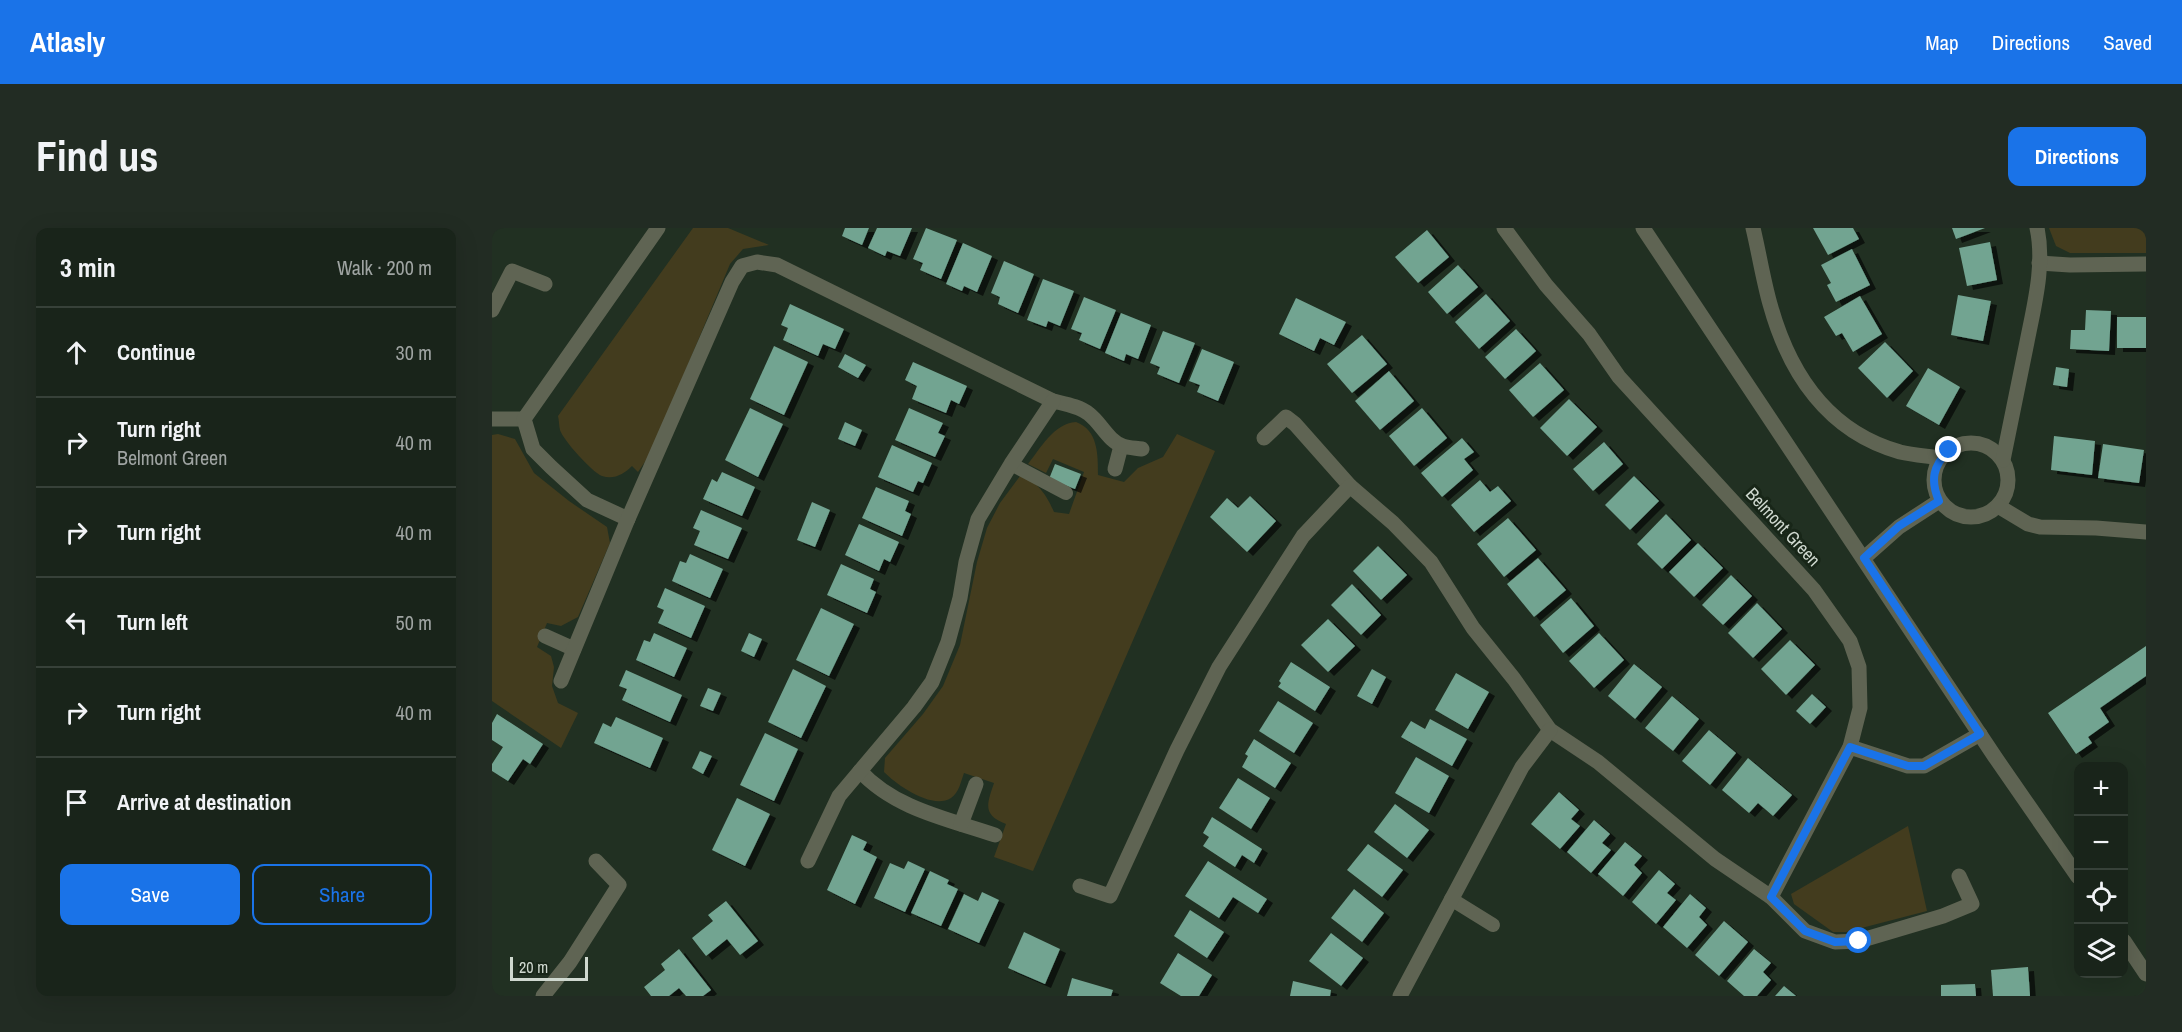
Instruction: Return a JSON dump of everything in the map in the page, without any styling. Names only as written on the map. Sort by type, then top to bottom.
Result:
[{"type":"street","points":[[524,419],[658,228]]},
{"type":"street","name":"Belmont Green","points":[[1504,228],[1546,285],[1589,334],[1619,377],[1814,590],[1850,641],[1859,667],[1860,708],[1850,747],[1771,897]]},
{"type":"street","points":[[1643,228],[1980,734],[2074,870]]},
{"type":"street","points":[[1753,228],[1770,304],[1782,341],[1808,389],[1841,424],[1859,435],[1901,452],[1940,458]]},
{"type":"street","points":[[2003,460],[1989,448],[1972,442],[1960,444],[1949,450],[1940,458],[1935,468],[1933,479],[1939,501],[1956,515],[1967,518],[1989,513],[2005,496],[2008,484],[2003,460],[2032,317],[2039,263],[2037,228]]},
{"type":"street","points":[[561,681],[628,519],[732,282],[742,266],[757,262],[777,265],[1053,401],[1075,406],[1088,413],[1121,446],[1142,449]]},
{"type":"street","points":[[2039,263],[2146,264]]},
{"type":"street","points":[[492,310],[512,271],[545,284]]},
{"type":"street","points":[[808,861],[840,796],[932,682],[948,642],[978,519],[1053,401]]},
{"type":"street","points":[[1263,438],[1286,417],[1350,486],[1394,523],[1431,562],[1473,628],[1550,729],[1598,762],[1715,859],[1771,897],[1805,931],[1835,942],[1859,941],[1943,916],[1972,904],[1959,876]]},
{"type":"street","points":[[492,419],[524,419]]},
{"type":"street","points":[[524,419],[533,449],[551,467],[586,500],[628,519]]},
{"type":"street","points":[[1115,469],[1121,446]]},
{"type":"street","points":[[1080,886],[1110,896],[1177,750],[1219,667],[1303,536],[1350,486]]},
{"type":"street","points":[[1864,558],[1899,526],[1939,501]]},
{"type":"street","points":[[1998,506],[2028,524],[2040,527],[2146,532]]},
{"type":"street","points":[[545,636],[574,649]]},
{"type":"street","points":[[1400,996],[1522,767],[1550,729]]},
{"type":"street","points":[[1850,747],[1908,766],[1924,766],[1980,734]]},
{"type":"street","points":[[860,771],[873,784],[895,799],[920,811],[995,835]]},
{"type":"street","points":[[961,824],[976,784]]},
{"type":"street","points":[[543,996],[570,962],[619,885],[596,861]]},
{"type":"street","points":[[2128,947],[2146,974]]},
{"type":"lane","points":[[1011,464],[1066,493]]},
{"type":"lane","points":[[1450,899],[1493,925]]},
{"type":"shaded area","points":[[693,228],[728,228],[769,245],[743,249],[730,264],[651,453],[638,472],[632,466],[626,472],[618,475],[602,476],[585,462],[566,441],[560,430],[558,416]]},
{"type":"shaded area","points":[[2049,228],[2146,228],[2146,253],[2070,253],[2056,246]]},
{"type":"shaded area","points":[[1076,422],[1089,431],[1093,437],[1097,451],[1098,475],[1124,482],[1138,468],[1163,457],[1177,434],[1215,451],[1033,871],[994,857],[1006,824],[993,817],[988,808],[994,783],[964,773],[954,796],[943,801],[934,801],[906,789],[884,772],[885,758],[923,714],[943,686],[960,645],[977,562],[987,528],[1000,503],[1020,476],[1032,481],[1041,490],[1054,512],[1069,514],[1084,472],[1053,459],[1046,473],[1028,464],[1054,432],[1068,423]]},
{"type":"shaded area","points":[[498,434],[515,439],[534,473],[607,527],[610,543],[578,617],[561,626],[547,623],[537,647],[551,656],[554,667],[552,686],[558,703],[578,713],[561,748],[492,701],[492,435]]},
{"type":"shaded area","points":[[1908,826],[1927,911],[1846,932],[1833,932],[1794,904],[1791,894]]},
{"type":"building","points":[[845,228],[869,228],[862,245],[842,236]]},
{"type":"building","points":[[877,228],[912,228],[900,256],[887,251],[885,256],[868,248]]},
{"type":"building","points":[[926,228],[957,240],[941,279],[920,270],[923,263],[913,259]]},
{"type":"building","points":[[1813,228],[1853,228],[1859,239],[1828,255]]},
{"type":"building","points":[[1952,228],[1985,228],[1956,239]]},
{"type":"building","points":[[1427,230],[1449,257],[1418,283],[1395,257]]},
{"type":"building","points":[[1990,242],[1997,280],[1967,286],[1959,248]]},
{"type":"building","points":[[963,243],[992,256],[977,292],[964,286],[962,291],[946,284]]},
{"type":"building","points":[[1852,249],[1870,285],[1836,302],[1827,285],[1831,283],[1821,265]]},
{"type":"building","points":[[1004,261],[1034,274],[1018,313],[998,304],[1000,297],[991,293]]},
{"type":"building","points":[[1458,265],[1478,287],[1447,314],[1428,292]]},
{"type":"building","points":[[1043,279],[1074,291],[1060,326],[1048,321],[1046,327],[1027,320]]},
{"type":"building","points":[[1486,294],[1510,321],[1479,349],[1455,322]]},
{"type":"building","points":[[1958,295],[1991,301],[1983,341],[1951,335]]},
{"type":"building","points":[[1860,296],[1882,334],[1853,352],[1842,333],[1836,336],[1824,317]]},
{"type":"building","points":[[1084,297],[1116,310],[1100,349],[1079,340],[1082,333],[1071,329]]},
{"type":"building","points":[[1296,298],[1346,322],[1334,345],[1320,338],[1314,351],[1279,334]]},
{"type":"building","points":[[790,304],[844,329],[835,349],[823,344],[818,356],[783,340],[788,328],[781,325]]},
{"type":"building","points":[[2086,310],[2111,311],[2109,351],[2070,349],[2071,330],[2085,330]]},
{"type":"building","points":[[1121,313],[1151,325],[1138,359],[1126,354],[1124,361],[1105,353]]},
{"type":"building","points":[[2117,317],[2146,317],[2146,348],[2117,348]]},
{"type":"building","points":[[1516,329],[1536,351],[1505,379],[1485,357]]},
{"type":"building","points":[[1163,331],[1195,343],[1179,383],[1157,374],[1160,367],[1150,363]]},
{"type":"building","points":[[1362,335],[1387,364],[1352,393],[1327,364]]},
{"type":"building","points":[[1885,342],[1913,371],[1887,398],[1858,368]]},
{"type":"building","points":[[774,346],[808,362],[784,415],[750,399]]},
{"type":"building","points":[[1202,349],[1234,362],[1218,401],[1197,392],[1200,385],[1189,381]]},
{"type":"building","points":[[845,354],[866,365],[858,378],[838,367]]},
{"type":"building","points":[[913,362],[967,386],[959,404],[951,400],[946,413],[912,399],[917,386],[905,380]]},
{"type":"building","points":[[1540,363],[1564,390],[1533,417],[1509,390]]},
{"type":"building","points":[[2056,367],[2069,369],[2067,387],[2053,385]]},
{"type":"building","points":[[1928,368],[1960,387],[1939,425],[1906,406]]},
{"type":"building","points":[[1389,371],[1414,401],[1380,430],[1355,401]]},
{"type":"building","points":[[1569,399],[1597,427],[1567,456],[1540,428]]},
{"type":"building","points":[[750,408],[783,424],[758,477],[725,460]]},
{"type":"building","points":[[909,408],[943,423],[938,433],[945,436],[935,457],[895,440]]},
{"type":"building","points":[[1422,408],[1447,438],[1414,466],[1389,436]]},
{"type":"building","points":[[845,422],[862,430],[855,446],[838,439]]},
{"type":"building","points":[[2054,436],[2095,441],[2092,475],[2051,470]]},
{"type":"building","points":[[1462,438],[1474,452],[1464,459],[1473,470],[1442,497],[1421,473]]},
{"type":"building","points":[[1604,442],[1623,464],[1593,491],[1573,469]]},
{"type":"building","points":[[2103,444],[2144,450],[2139,483],[2098,478]]},
{"type":"building","points":[[892,445],[932,463],[923,483],[918,481],[913,492],[878,477]]},
{"type":"building","points":[[1055,464],[1081,474],[1075,489],[1049,479]]},
{"type":"building","points":[[722,472],[755,487],[742,516],[703,499],[712,479],[717,482]]},
{"type":"building","points":[[1634,476],[1659,501],[1630,530],[1605,505]]},
{"type":"building","points":[[1480,480],[1490,492],[1498,486],[1511,501],[1474,532],[1451,505]]},
{"type":"building","points":[[876,487],[909,501],[905,511],[911,514],[902,536],[862,518]]},
{"type":"building","points":[[1250,496],[1276,521],[1247,552],[1210,517],[1227,498],[1238,508]]},
{"type":"building","points":[[812,502],[830,510],[815,547],[797,540]]},
{"type":"building","points":[[701,510],[742,528],[728,559],[694,545],[700,531],[693,528]]},
{"type":"building","points":[[1666,514],[1691,540],[1662,569],[1637,544]]},
{"type":"building","points":[[1508,518],[1536,550],[1504,577],[1477,544]]},
{"type":"building","points":[[859,524],[899,542],[890,562],[884,559],[879,571],[845,555]]},
{"type":"building","points":[[1698,543],[1723,568],[1694,597],[1669,572]]},
{"type":"building","points":[[1378,546],[1407,575],[1381,600],[1353,571]]},
{"type":"building","points":[[690,554],[723,569],[710,598],[672,581],[680,561],[686,563]]},
{"type":"building","points":[[1538,558],[1566,590],[1534,617],[1507,584]]},
{"type":"building","points":[[841,564],[874,579],[870,589],[876,592],[867,613],[827,595]]},
{"type":"building","points":[[1731,575],[1752,596],[1723,625],[1702,605]]},
{"type":"building","points":[[1352,584],[1381,615],[1361,635],[1331,605]]},
{"type":"building","points":[[665,588],[705,606],[691,638],[658,623],[664,610],[657,607]]},
{"type":"building","points":[[1571,598],[1594,626],[1563,653],[1540,625]]},
{"type":"building","points":[[1757,603],[1782,629],[1753,658],[1728,633]]},
{"type":"building","points":[[821,608],[854,624],[829,676],[796,660]]},
{"type":"building","points":[[1328,619],[1355,646],[1328,672],[1301,645]]},
{"type":"building","points":[[654,633],[687,648],[674,677],[636,660],[644,640],[650,642]]},
{"type":"building","points":[[749,633],[762,639],[754,657],[741,651]]},
{"type":"building","points":[[1599,633],[1624,660],[1594,688],[1569,661]]},
{"type":"building","points":[[1790,640],[1815,665],[1786,695],[1761,669]]},
{"type":"building","points":[[2146,646],[2146,676],[2100,708],[2109,722],[2088,737],[2092,743],[2076,754],[2048,713]]},
{"type":"building","points":[[1291,662],[1330,687],[1315,711],[1278,687],[1281,683],[1279,681]]},
{"type":"building","points":[[1634,664],[1662,687],[1635,719],[1608,696]]},
{"type":"building","points":[[793,669],[826,686],[801,738],[768,722]]},
{"type":"building","points":[[1372,669],[1386,677],[1372,704],[1357,696]]},
{"type":"building","points":[[626,670],[682,695],[670,722],[622,700],[627,689],[619,686]]},
{"type":"building","points":[[1456,673],[1489,692],[1468,729],[1435,710]]},
{"type":"building","points":[[708,688],[721,693],[713,711],[700,706]]},
{"type":"building","points":[[1812,694],[1826,707],[1810,724],[1796,711]]},
{"type":"building","points":[[1672,696],[1699,719],[1673,751],[1645,728]]},
{"type":"building","points":[[1278,701],[1313,723],[1294,753],[1259,731]]},
{"type":"building","points":[[497,714],[543,744],[530,764],[523,759],[508,781],[492,771],[492,764],[503,747],[492,740],[492,723]]},
{"type":"building","points":[[616,717],[663,738],[650,768],[594,743],[603,723],[611,727]]},
{"type":"building","points":[[1430,719],[1467,739],[1452,766],[1401,737],[1411,721],[1425,729]]},
{"type":"building","points":[[1709,730],[1736,753],[1710,785],[1682,761]]},
{"type":"building","points":[[765,733],[798,749],[774,801],[740,785]]},
{"type":"building","points":[[1254,739],[1291,763],[1275,788],[1242,767],[1248,756],[1245,754]]},
{"type":"building","points":[[700,751],[712,756],[703,774],[692,768]]},
{"type":"building","points":[[1416,757],[1449,776],[1429,813],[1395,793]]},
{"type":"building","points":[[1748,758],[1792,795],[1773,816],[1758,803],[1749,813],[1722,790]]},
{"type":"building","points":[[1238,778],[1270,798],[1251,829],[1219,808]]},
{"type":"building","points":[[1559,792],[1579,810],[1571,819],[1580,826],[1560,849],[1531,824]]},
{"type":"building","points":[[737,798],[770,814],[745,866],[712,850]]},
{"type":"building","points":[[1395,804],[1429,830],[1407,858],[1374,832]]},
{"type":"building","points":[[1212,817],[1262,849],[1254,863],[1242,855],[1235,867],[1203,846],[1209,837],[1203,833]]},
{"type":"building","points":[[1594,820],[1610,834],[1602,843],[1611,850],[1591,873],[1567,852]]},
{"type":"building","points":[[852,835],[867,842],[863,850],[877,857],[855,904],[827,890]]},
{"type":"building","points":[[1625,842],[1642,856],[1634,865],[1642,873],[1623,896],[1598,874]]},
{"type":"building","points":[[1368,844],[1403,870],[1382,897],[1347,870]]},
{"type":"building","points":[[908,861],[925,869],[905,912],[874,898],[890,863],[904,869]]},
{"type":"building","points":[[1208,861],[1267,899],[1258,913],[1233,897],[1219,918],[1185,896]]},
{"type":"building","points":[[1659,870],[1675,884],[1667,893],[1676,900],[1656,924],[1632,902]]},
{"type":"building","points":[[930,871],[949,880],[947,884],[958,889],[941,926],[911,913]]},
{"type":"building","points":[[1354,889],[1384,913],[1362,942],[1331,918]]},
{"type":"building","points":[[982,892],[999,900],[979,943],[948,929],[964,894],[978,901]]},
{"type":"building","points":[[1690,894],[1706,908],[1699,917],[1707,925],[1687,948],[1663,927]]},
{"type":"building","points":[[726,901],[758,941],[740,955],[727,939],[706,956],[692,938],[713,921],[708,915]]},
{"type":"building","points":[[1190,910],[1224,932],[1207,958],[1174,936]]},
{"type":"building","points":[[1724,921],[1748,942],[1719,976],[1695,955]]},
{"type":"building","points":[[1024,932],[1060,949],[1045,984],[1008,968]]},
{"type":"building","points":[[1331,933],[1363,958],[1341,986],[1309,961]]},
{"type":"building","points":[[679,949],[711,990],[703,996],[686,996],[679,988],[669,996],[651,996],[644,987],[665,970],[661,964]]},
{"type":"building","points":[[1754,949],[1771,963],[1763,972],[1771,980],[1757,996],[1744,996],[1727,981]]},
{"type":"building","points":[[1178,953],[1212,975],[1199,996],[1181,996],[1160,983]]},
{"type":"building","points":[[2028,967],[2030,996],[1993,996],[1991,970]]},
{"type":"building","points":[[1072,978],[1113,990],[1111,996],[1067,996]]},
{"type":"building","points":[[1293,981],[1331,990],[1330,996],[1290,996]]},
{"type":"building","points":[[1975,984],[1976,996],[1941,996],[1941,985]]},
{"type":"building","points":[[1784,986],[1796,996],[1775,996]]},
{"type":"route","points":[[1859,941],[1835,942],[1805,931],[1771,897],[1850,747],[1908,766],[1924,766],[1980,734],[1864,558],[1899,526],[1939,501],[1933,479],[1935,468],[1940,458],[1949,450]]}]
